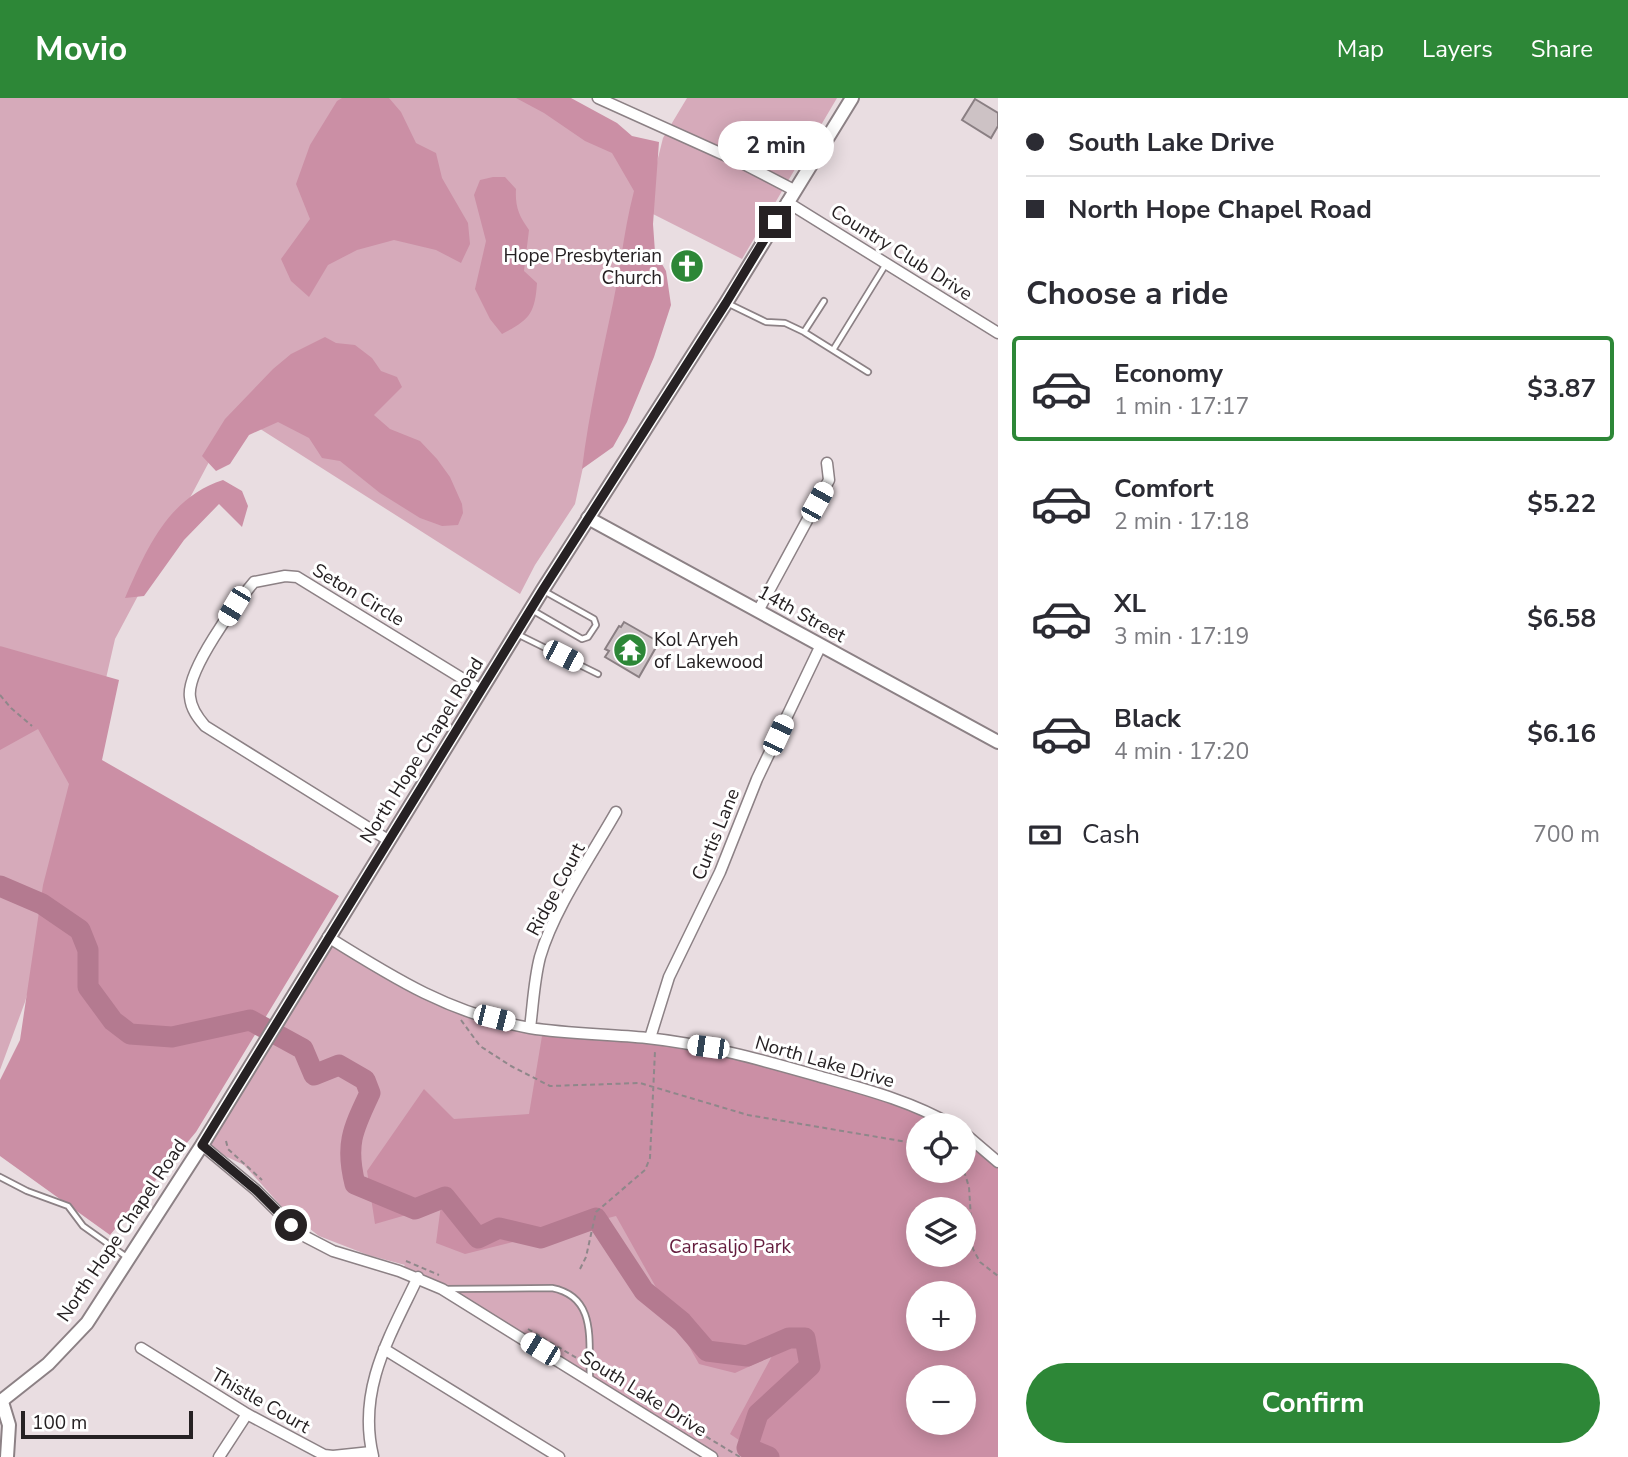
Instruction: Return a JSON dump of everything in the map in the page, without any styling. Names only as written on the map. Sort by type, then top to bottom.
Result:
[{"type":"main road","name":"North Hope Chapel Road","points":[[1,1402],[48,1364],[87,1323],[202,1145],[542,591],[726,303],[852,98]]},
{"type":"main road","name":"14th Street","points":[[588,518],[998,742]]},
{"type":"main road","points":[[1,1402],[9,1425],[7,1457]]},
{"type":"street","points":[[598,98],[740,162],[794,190]]},
{"type":"street","name":"Country Club Drive","points":[[787,202],[998,332]]},
{"type":"street","points":[[758,611],[829,480],[827,463]]},
{"type":"street","name":"Seton Circle","points":[[388,840],[205,726],[195,715],[190,698],[193,675],[234,606],[254,582],[274,577],[297,577],[481,690]]},
{"type":"street","name":"Curtis Lane","points":[[652,1039],[669,977],[720,872],[757,779],[821,645]]},
{"type":"street","name":"Ridge Court","points":[[530,1028],[537,973],[545,942],[554,921],[616,812]]},
{"type":"street","name":"North Lake Drive","points":[[328,937],[410,987],[449,1005],[530,1028],[708,1047],[882,1094],[930,1113]]},
{"type":"street","points":[[976,1144],[998,1163]]},
{"type":"street","name":"South Lake Drive","points":[[202,1145],[306,1237],[333,1251],[418,1277],[442,1289],[712,1457]]},
{"type":"street","points":[[372,1455],[368,1414],[370,1392],[384,1349],[418,1277]]},
{"type":"street","name":"Thistle Court","points":[[141,1348],[247,1413],[324,1455],[372,1455]]},
{"type":"street","points":[[384,1349],[559,1457]]},
{"type":"street","points":[[219,1457],[247,1413]]},
{"type":"lane","points":[[832,350],[886,264]]},
{"type":"lane","points":[[804,332],[824,300]]},
{"type":"lane","points":[[726,303],[766,322],[785,323],[804,332],[868,372]]},
{"type":"lane","points":[[531,610],[582,639],[587,637],[596,625],[594,619],[542,591]]},
{"type":"lane","points":[[516,634],[598,674]]},
{"type":"lane","points":[[0,1177],[27,1191],[68,1206],[83,1226],[128,1258]]},
{"type":"lane","points":[[442,1289],[552,1288],[578,1300],[586,1314],[590,1379]]},
{"type":"path","points":[[0,695],[10,708],[32,726]]},
{"type":"path","points":[[449,1005],[480,1046],[540,1082],[558,1086],[640,1083],[748,1115],[906,1142]]},
{"type":"path","points":[[580,1269],[586,1256],[596,1212],[645,1170],[650,1158],[652,1039]]},
{"type":"path","points":[[968,1183],[973,1249],[980,1262],[998,1276]]},
{"type":"green space","points":[[0,98],[549,98],[650,160],[575,504],[535,565],[520,594],[235,413],[115,639],[65,858],[25,1002],[0,1070],[0,656],[4,649],[0,646]]},
{"type":"green space","points":[[342,98],[389,98],[401,112],[416,143],[436,153],[442,178],[468,223],[470,244],[461,263],[436,250],[394,240],[357,250],[328,265],[309,297],[291,281],[281,259],[310,219],[296,184],[310,145],[337,101]]},
{"type":"green space","points":[[516,98],[571,98],[617,123],[632,136],[659,142],[653,224],[655,252],[666,271],[671,305],[654,357],[627,422],[613,447],[582,469],[634,191],[612,153],[585,141]]},
{"type":"green space","points":[[687,98],[837,98],[742,259],[645,210],[663,138]]},
{"type":"green space","points":[[505,177],[516,189],[518,211],[529,230],[524,271],[537,283],[529,315],[502,334],[490,319],[475,289],[486,241],[474,195],[480,180]]},
{"type":"green space","points":[[325,337],[336,343],[355,345],[372,358],[381,371],[397,377],[402,387],[374,415],[390,429],[420,441],[437,459],[450,477],[462,504],[463,513],[458,525],[442,526],[420,518],[380,493],[340,461],[322,458],[309,438],[278,422],[249,435],[230,464],[216,471],[202,456],[225,419],[273,369],[291,354]]},
{"type":"green space","points":[[223,480],[242,491],[248,506],[242,527],[219,504],[184,540],[144,596],[125,598],[151,543],[174,512],[204,488]]},
{"type":"green space","points":[[0,646],[119,680],[102,760],[339,896],[196,1132],[110,1235],[0,1156],[0,1080],[20,1040],[43,885],[69,784],[38,729],[0,750]]},
{"type":"green space","name":"Carasaljo Park","points":[[328,937],[444,1003],[906,1122],[906,1183],[965,1183],[967,1197],[906,1197],[906,1267],[975,1267],[998,1457],[712,1457],[481,1314],[399,1271],[405,1265],[368,1255],[319,1236],[282,1207],[244,1165],[202,1145]]},
{"type":"green space","points":[[543,1030],[702,1045],[923,1112],[906,1113],[906,1183],[976,1183],[976,1148],[998,1165],[998,1457],[764,1457],[730,1434],[772,1356],[735,1373],[699,1364],[616,1216],[465,1254],[436,1243],[441,1205],[375,1224],[367,1171],[424,1089],[454,1119],[529,1114]]},
{"type":"building","points":[[975,99],[998,113],[998,126],[991,138],[962,120]]},
{"type":"building","name":"Kol Aryeh of Lakewood","points":[[624,622],[659,642],[639,677],[605,657],[609,651],[605,649]]},
{"type":"waterway","points":[[0,886],[42,904],[80,930],[88,950],[88,987],[113,1021],[130,1034],[172,1037],[250,1020],[303,1049],[314,1075],[339,1065],[365,1080],[370,1093],[355,1127],[351,1147],[355,1184],[415,1209],[445,1197],[478,1238],[499,1228],[541,1238],[596,1218],[644,1291],[682,1322],[707,1351],[747,1356],[789,1338],[805,1338],[810,1366],[758,1414],[747,1448],[769,1457]]},
{"type":"place","name":"Hope Presbyterian Church","points":[[687,266]]},
{"type":"place","name":"Kol Aryeh of Lakewood","points":[[630,650]]},
{"type":"route","points":[[291,1225],[256,1190],[202,1145],[542,591],[775,222]]}]
